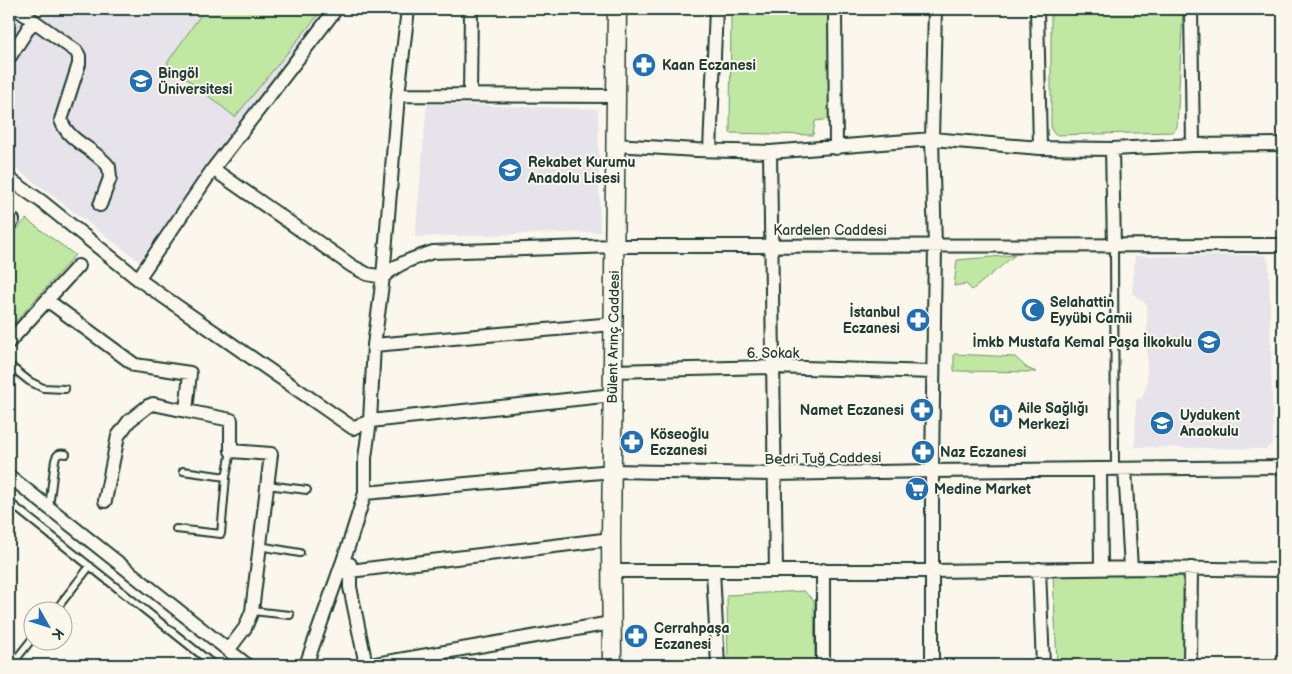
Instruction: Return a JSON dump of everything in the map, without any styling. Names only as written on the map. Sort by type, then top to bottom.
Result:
[{"type":"street","points":[[17,9],[76,51],[79,56],[79,64],[61,120],[70,134],[109,167],[110,178],[100,205]]},
{"type":"street","points":[[138,279],[213,169],[336,9]]},
{"type":"street","points":[[306,665],[345,573],[349,544],[365,493],[365,458],[370,420],[374,345],[383,277],[398,95],[408,9]]},
{"type":"street","points":[[470,96],[471,9]]},
{"type":"street","name":"Bülent Arınç Caddesi","points":[[612,665],[611,539],[617,9]]},
{"type":"street","points":[[710,150],[716,9]]},
{"type":"street","points":[[835,9],[836,148]]},
{"type":"street","points":[[932,665],[935,246],[932,139],[936,9]]},
{"type":"street","points":[[1037,9],[1040,148]]},
{"type":"street","points":[[1191,9],[1193,145]]},
{"type":"street","points":[[9,58],[34,21]]},
{"type":"street","points":[[398,95],[616,96]]},
{"type":"street","points":[[616,145],[770,152],[932,139],[1040,148],[1112,149],[1193,145],[1283,144]]},
{"type":"street","points":[[1112,149],[1114,246]]},
{"type":"street","points":[[770,152],[776,570]]},
{"type":"street","points":[[213,169],[352,266],[367,274],[383,277]]},
{"type":"street","points":[[9,179],[41,201],[138,279],[353,428],[370,420],[613,394]]},
{"type":"street","name":"Kardelen Caddesi","points":[[383,277],[408,259],[433,252],[614,246],[1283,245]]},
{"type":"street","points":[[9,342],[78,266]]},
{"type":"street","points":[[47,300],[135,366],[190,373],[186,411]]},
{"type":"street","points":[[374,345],[613,324]]},
{"type":"street","name":"6. Sokak","points":[[613,371],[772,366],[933,372]]},
{"type":"street","points":[[105,501],[118,436],[129,421],[153,404],[231,420],[231,451],[271,454],[252,610],[245,628],[229,649]]},
{"type":"street","name":"Bedri Tuğ Caddesi","points":[[365,493],[613,470],[774,474],[932,470],[1283,468]]},
{"type":"street","points":[[1100,469],[1101,568]]},
{"type":"street","points":[[1120,469],[1131,568]]},
{"type":"street","points":[[9,476],[248,665]]},
{"type":"street","points":[[345,573],[611,539]]},
{"type":"street","points":[[611,571],[932,571],[1101,568],[1283,570]]},
{"type":"street","points":[[1190,665],[1191,568]]},
{"type":"street","points":[[1039,569],[1044,665]]},
{"type":"street","points":[[823,665],[824,570]]},
{"type":"street","points":[[713,571],[718,665]]},
{"type":"street","points":[[345,573],[350,587],[366,665]]},
{"type":"street","points":[[370,665],[611,623]]},
{"type":"lane","points":[[1114,246],[1120,469]]},
{"type":"lane","points":[[9,365],[43,388],[65,389]]},
{"type":"lane","points":[[176,529],[221,534],[226,477],[231,451]]},
{"type":"lane","points":[[49,507],[54,460],[59,453],[66,454]]},
{"type":"lane","points":[[183,472],[226,477]]},
{"type":"lane","points":[[267,485],[307,490]]},
{"type":"lane","points":[[9,502],[214,665]]},
{"type":"lane","points":[[259,546],[300,553]]},
{"type":"lane","points":[[62,602],[90,566]]},
{"type":"lane","points":[[252,610],[290,615]]},
{"type":"lane","points":[[9,659],[17,658],[22,652]]},
{"type":"shaded area","name":"Bingöl Üniversitesi","points":[[9,9],[327,9],[139,261],[9,163]]},
{"type":"shaded area","name":"Rekabet Kurumu Anadolu Lisesi","points":[[427,104],[598,109],[600,232],[415,237]]},
{"type":"shaded area","name":"İmkb Mustafa Kemal Paşa İlkokulu","points":[[1265,255],[1269,263],[1273,443],[1266,449],[1135,447],[1136,399],[1142,398],[1147,384],[1147,305],[1132,293],[1135,256]]},
{"type":"green space","points":[[205,9],[323,9],[235,117],[167,63]]},
{"type":"green space","points":[[731,9],[831,9],[832,119],[815,121],[813,135],[730,133]]},
{"type":"green space","points":[[1051,9],[1183,9],[1177,127],[1173,132],[1055,135],[1051,129]]},
{"type":"green space","points":[[26,219],[75,255],[9,329],[9,239]]},
{"type":"green space","points":[[1015,255],[972,290],[966,284],[954,286],[957,260]]},
{"type":"green space","points":[[954,354],[1015,357],[1027,368],[1036,372],[954,371]]},
{"type":"green space","points":[[1053,575],[1183,576],[1184,665],[1057,665]]},
{"type":"green space","points":[[804,591],[814,601],[815,665],[728,665],[727,595]]},
{"type":"place","name":"Kaan Eczanesi","points":[[644,65]]},
{"type":"place","name":"Bingöl Üniversitesi","points":[[141,81]]},
{"type":"place","name":"Rekabet Kurumu Anadolu Lisesi","points":[[510,170]]},
{"type":"place","name":"Selahattin Eyyübi Camii","points":[[1033,310]]},
{"type":"place","name":"İstanbul Eczanesi","points":[[918,320]]},
{"type":"place","name":"İmkb Mustafa Kemal Paşa İlkokulu","points":[[1209,342]]},
{"type":"place","name":"Namet Eczanesi","points":[[922,410]]},
{"type":"place","name":"Aile Sağlığı Merkezi","points":[[1001,416]]},
{"type":"place","name":"Uydukent Anaokulu","points":[[1162,423]]},
{"type":"place","name":"Köseoğlu Eczanesi","points":[[632,442]]},
{"type":"place","name":"Naz Eczanesi","points":[[923,452]]},
{"type":"place","name":"Medine Market","points":[[917,489]]},
{"type":"place","name":"Cerrahpaşa Eczanesi","points":[[636,636]]}]
